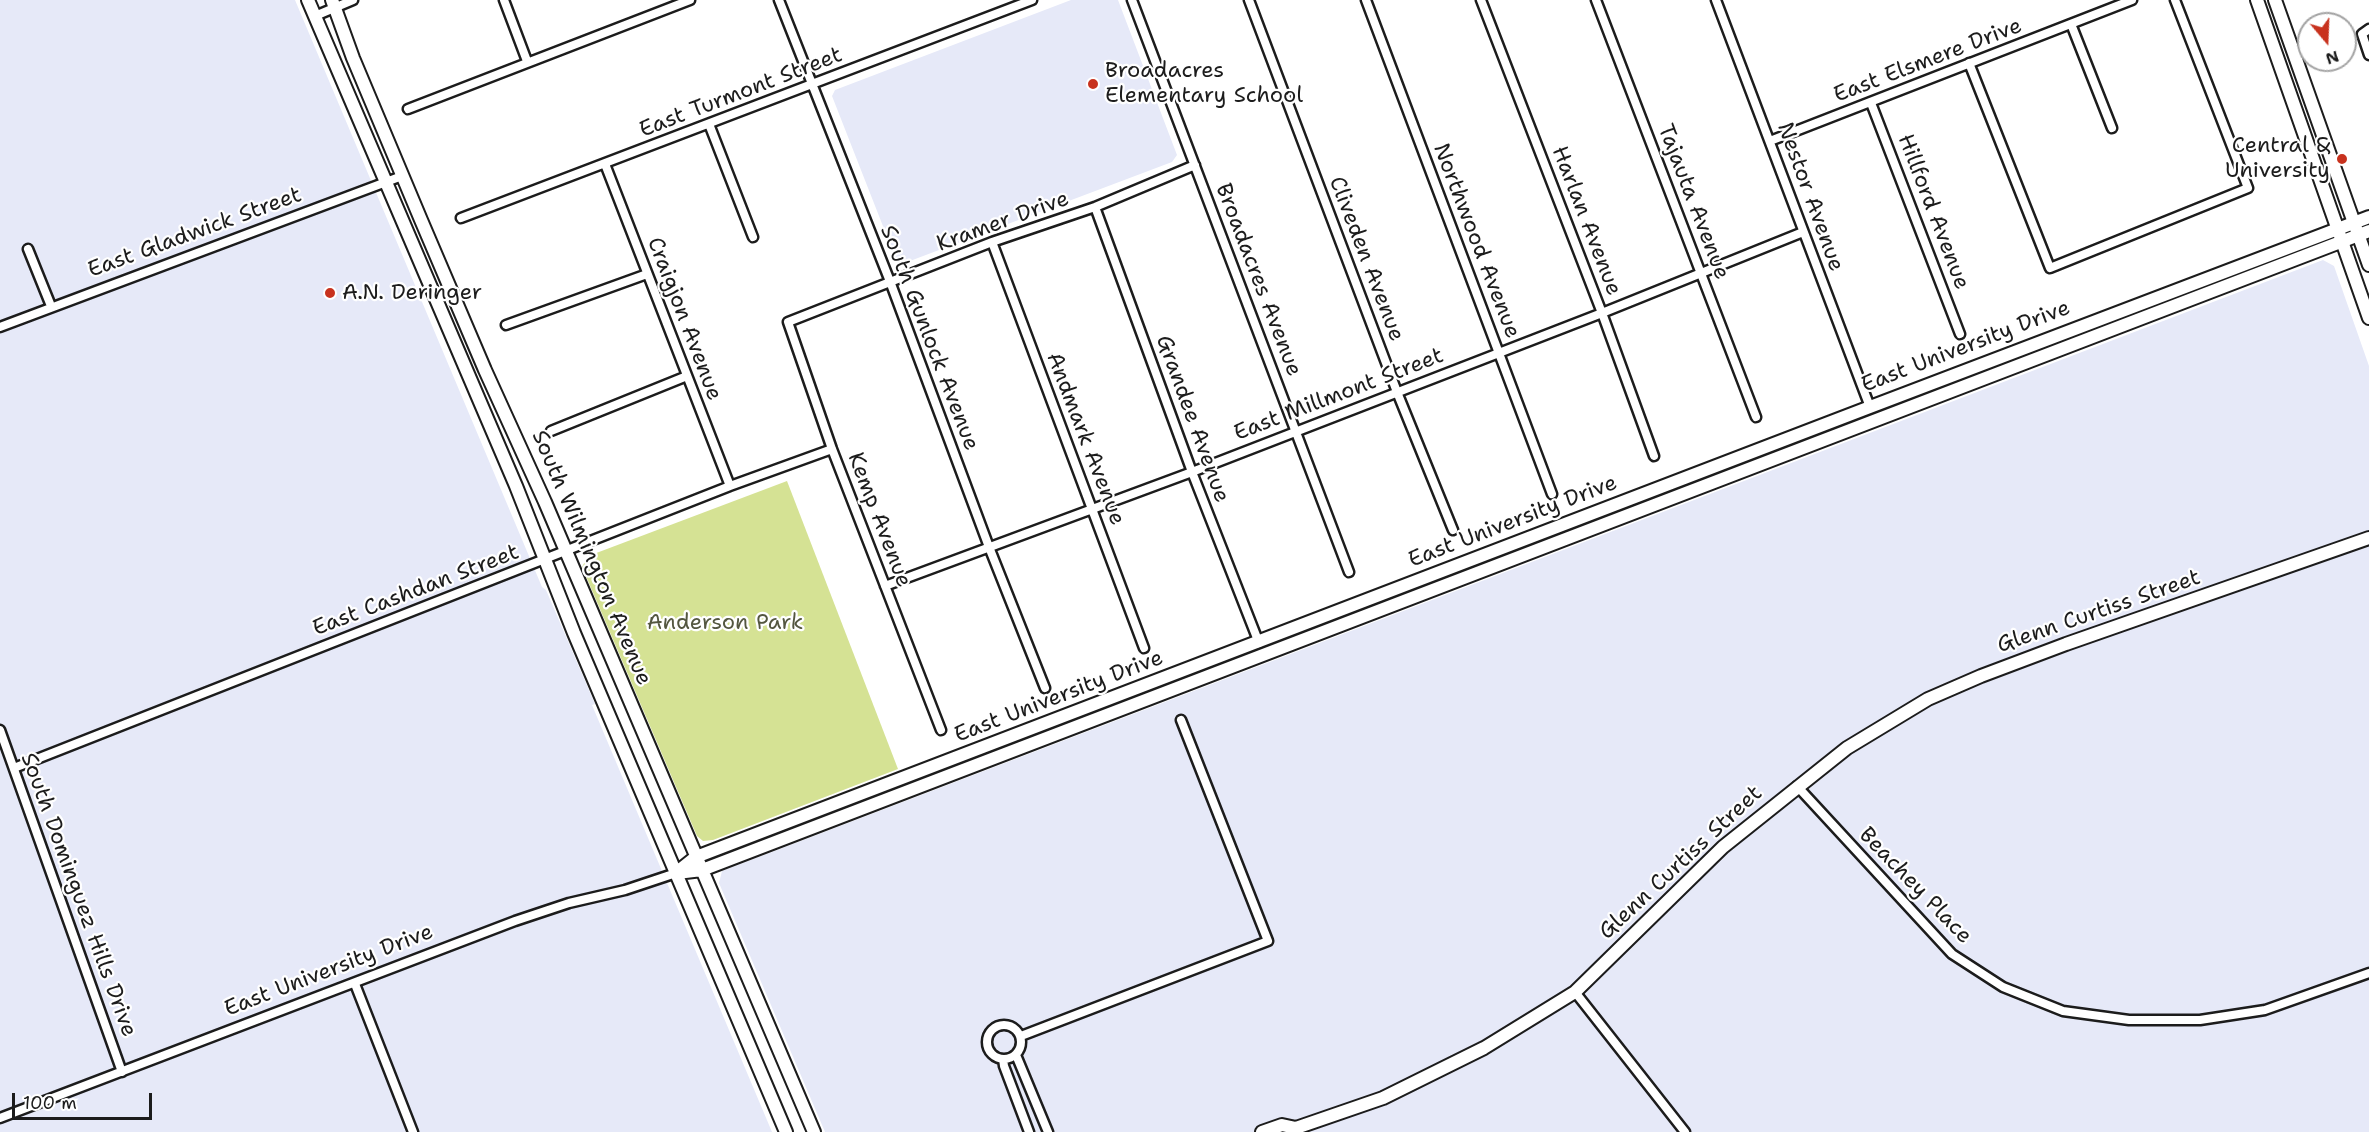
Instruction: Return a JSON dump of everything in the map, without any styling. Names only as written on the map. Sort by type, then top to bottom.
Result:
[{"type":"street","name":"South Wilmington Avenue","points":[[308,0],[546,559],[574,633],[786,1132]]},
{"type":"street","points":[[315,16],[334,4],[353,0]]},
{"type":"street","points":[[504,0],[527,61]]},
{"type":"street","points":[[408,108],[690,0]]},
{"type":"street","name":"South Gunlock Avenue","points":[[779,0],[891,284],[989,547],[1045,688]]},
{"type":"street","name":"East Turmont Street","points":[[461,218],[1032,0]]},
{"type":"street","name":"Broadacres Avenue","points":[[1132,0],[1349,572]]},
{"type":"street","name":"Cliveden Avenue","points":[[1249,0],[1398,392],[1454,530]]},
{"type":"street","name":"Northwood Avenue","points":[[1366,0],[1552,494]]},
{"type":"street","name":"Harlan Avenue","points":[[1481,0],[1602,313],[1654,456]]},
{"type":"street","name":"Tajauta Avenue","points":[[1596,0],[1756,417]]},
{"type":"street","name":"Nestor Avenue","points":[[1716,0],[1870,406]]},
{"type":"street","name":"East Elsmere Drive","points":[[1770,141],[2132,0]]},
{"type":"street","points":[[1969,63],[2050,268],[2248,188],[2175,0]]},
{"type":"street","points":[[2257,0],[2369,318]]},
{"type":"street","points":[[2275,0],[2361,229],[2369,265]]},
{"type":"street","name":"South Wilmington Avenue","points":[[334,4],[353,58],[402,176],[566,551],[814,1132]]},
{"type":"street","points":[[2071,24],[2112,128]]},
{"type":"street","points":[[2366,31],[2369,55]]},
{"type":"street","name":"Hillford Avenue","points":[[1871,103],[1960,334]]},
{"type":"street","points":[[709,124],[753,237]]},
{"type":"street","name":"Craigjon Avenue","points":[[605,164],[730,486]]},
{"type":"street","name":"Kramer Drive","points":[[788,322],[891,284],[992,242],[1095,207],[1195,165]]},
{"type":"street","name":"East Gladwick Street","points":[[0,327],[402,176]]},
{"type":"street","name":"Grandee Avenue","points":[[1095,207],[1192,472],[1262,648]]},
{"type":"street","name":"East University Drive","points":[[0,1118],[522,919],[569,903],[625,890],[676,873],[702,870],[1870,406],[2361,229],[2369,217]]},
{"type":"street","name":"East Millmont Street","points":[[885,586],[1192,472],[1602,313],[1803,232]]},
{"type":"street","name":"East University Drive","points":[[676,873],[696,857],[1875,420],[2340,235]]},
{"type":"street","name":"Andmark Avenue","points":[[992,242],[1144,648]]},
{"type":"street","points":[[28,249],[51,306]]},
{"type":"street","points":[[506,325],[647,274]]},
{"type":"street","name":"Kemp Avenue","points":[[788,322],[832,449],[941,730]]},
{"type":"street","points":[[551,431],[687,376]]},
{"type":"street","points":[[1870,406],[1875,420]]},
{"type":"street","name":"East Cashdan Street","points":[[15,768],[730,486],[832,449]]},
{"type":"street","name":"Glenn Curtiss Street","points":[[1262,1132],[1282,1125],[1295,1130],[1314,1127],[1383,1098],[1484,1048],[1575,992],[1723,847],[1797,786],[1847,748],[1938,694],[2056,648],[2369,538]]},
{"type":"street","points":[[1021,1036],[1268,941],[1181,720]]},
{"type":"street","name":"South Dominguez Hills Drive","points":[[0,730],[122,1072]]},
{"type":"street","name":"Beachey Place","points":[[1797,786],[1952,954],[2003,987],[2063,1011],[2130,1020],[2200,1020],[2265,1010],[2369,973]]},
{"type":"street","points":[[355,984],[413,1132]]},
{"type":"street","points":[[1575,992],[1685,1132]]},
{"type":"street","points":[[1005,1025],[1012,1027],[1021,1036],[1022,1043],[1016,1055],[1003,1059],[992,1053],[988,1048],[989,1035],[993,1029],[1005,1025]]},
{"type":"street","points":[[1016,1055],[1048,1132]]},
{"type":"street","points":[[1003,1059],[1029,1132]]},
{"type":"shaded area","points":[[0,0],[295,0],[542,587],[546,590],[595,704],[592,705],[772,1132],[0,1132]]},
{"type":"shaded area","points":[[1071,0],[1118,0],[1177,155],[1172,162],[902,264],[897,262],[832,96],[835,90]]},
{"type":"shaded area","points":[[2323,260],[2334,266],[2369,366],[2369,1132],[825,1132],[719,883],[722,871]]},
{"type":"green space","name":"Anderson Park","points":[[787,481],[898,769],[713,840],[703,841],[697,836],[582,567],[591,555]]},
{"type":"place","name":"Broadacres Elementary School","points":[[1093,84]]},
{"type":"place","name":"Central & University","points":[[2342,159]]},
{"type":"place","name":"A.N. Deringer","points":[[330,293]]}]
